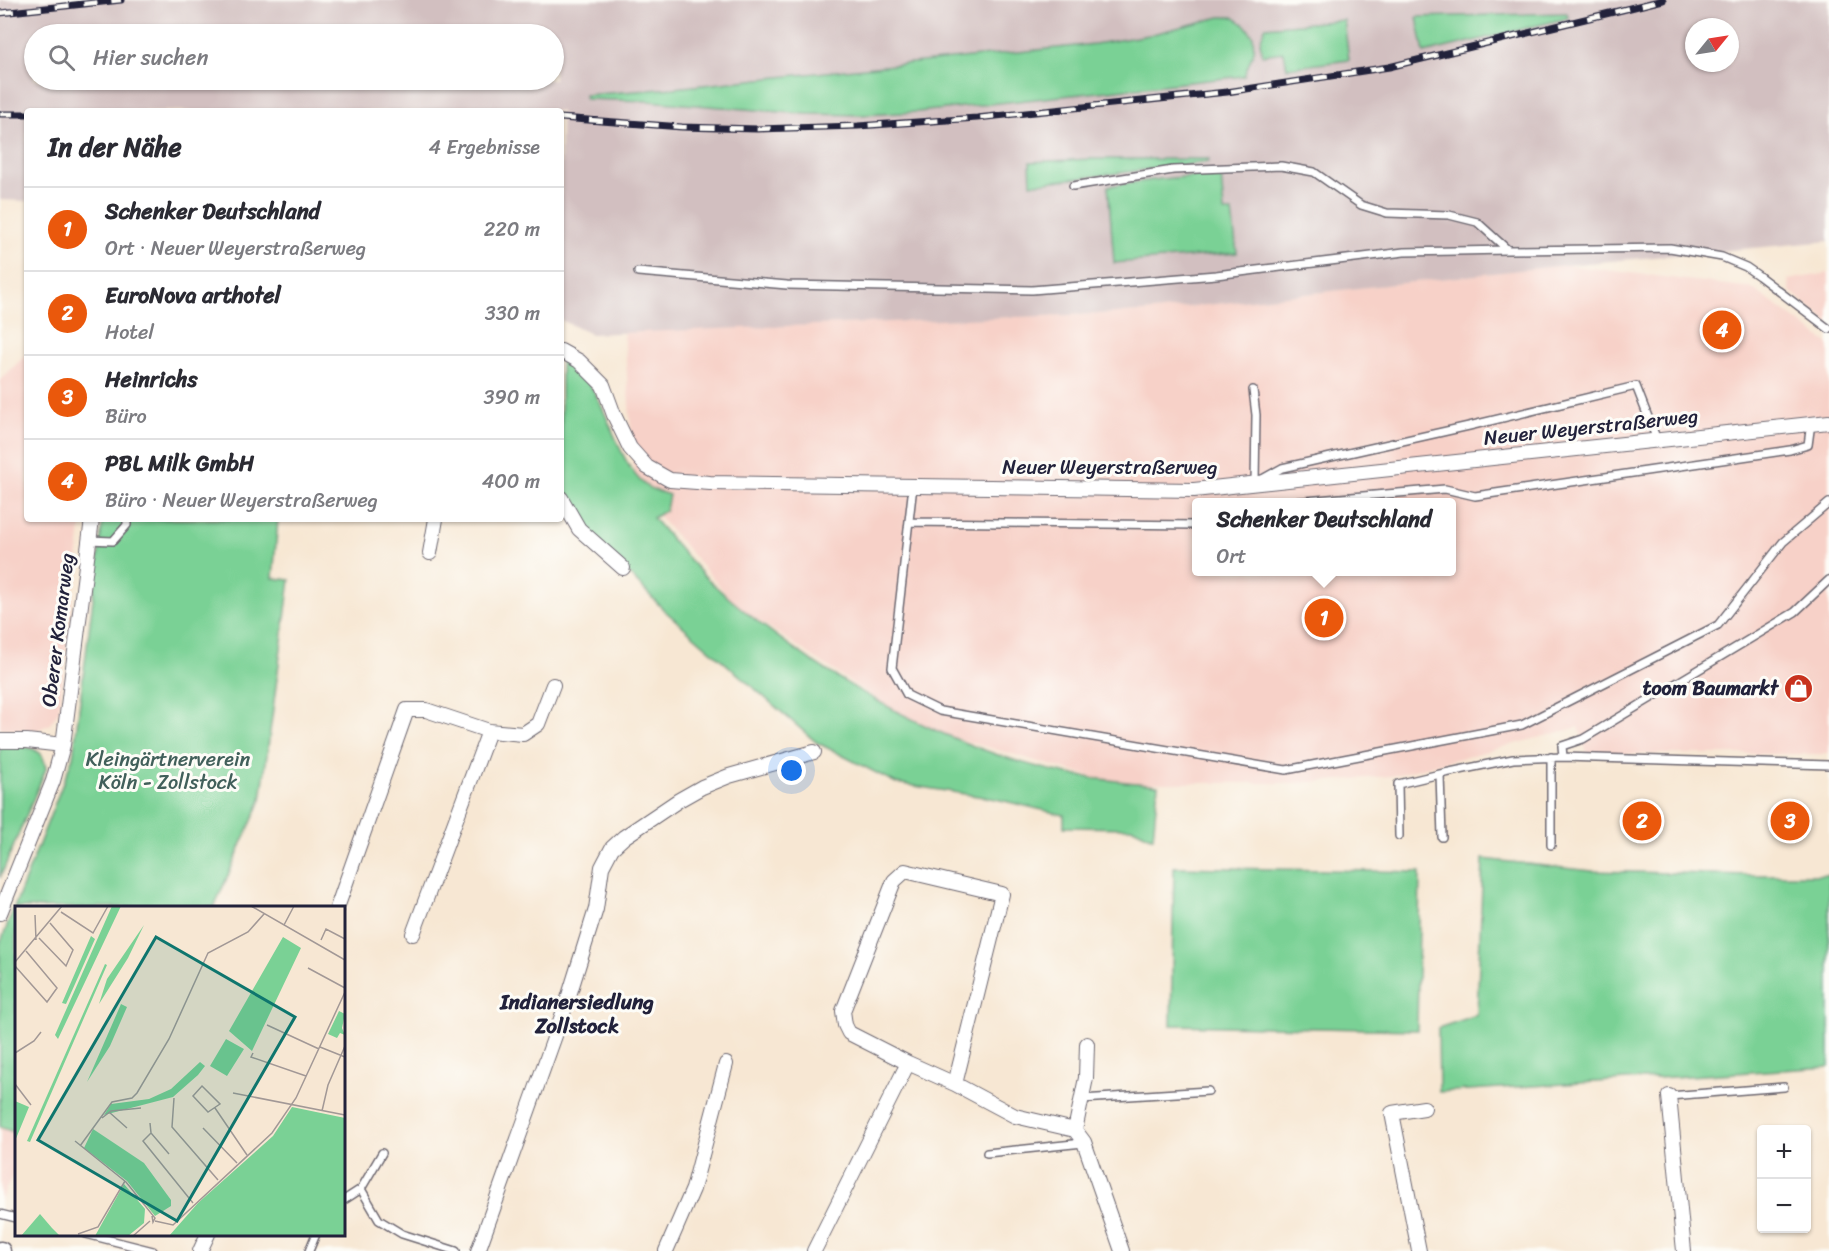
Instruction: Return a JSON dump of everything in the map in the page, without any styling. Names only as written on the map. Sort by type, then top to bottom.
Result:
[{"type":"street","name":"Neuer Weyerstraßerweg","points":[[564,353],[579,361],[603,385],[630,448],[647,467],[670,480],[710,483],[1194,490],[1829,422]]},
{"type":"street","points":[[564,503],[579,529],[623,568]]},
{"type":"street","name":"Oberer Komarweg","points":[[0,913],[53,781],[63,745],[92,522]]},
{"type":"street","points":[[430,553],[435,522]]},
{"type":"street","points":[[338,906],[407,710],[426,710],[489,731],[523,735],[538,724],[553,685]]},
{"type":"street","points":[[413,934],[489,731]]},
{"type":"street","points":[[0,741],[63,745]]},
{"type":"street","points":[[478,1251],[567,1002],[596,909],[602,867],[612,848],[624,837],[702,787],[729,776],[814,752]]},
{"type":"street","points":[[955,1084],[1002,894],[905,871],[894,881],[843,1011],[844,1025],[849,1033],[1015,1116],[1075,1130],[1084,1142],[1122,1251]]},
{"type":"street","points":[[1075,1130],[1086,1078],[1087,1044]]},
{"type":"street","points":[[814,1251],[908,1063]]},
{"type":"street","points":[[666,1251],[693,1189],[726,1064]]},
{"type":"street","points":[[1669,1096],[1684,1251]]},
{"type":"street","points":[[1419,1251],[1392,1113],[1424,1108]]},
{"type":"street","points":[[200,1251],[207,1236]]},
{"type":"lane","points":[[1073,186],[1173,170],[1281,166],[1314,172],[1361,204],[1387,213],[1449,215],[1477,222],[1509,250]]},
{"type":"lane","points":[[638,272],[787,285],[1032,290],[1215,275],[1404,252],[1670,248],[1722,257],[1759,276],[1829,329]]},
{"type":"lane","points":[[1253,390],[1256,416],[1255,483],[1282,468],[1636,386],[1649,425],[1657,440]]},
{"type":"lane","points":[[1340,498],[1445,489],[1475,496],[1778,452],[1808,445],[1811,423]]},
{"type":"lane","points":[[913,486],[892,668],[907,694],[940,711],[1286,770],[1522,725],[1718,626],[1783,542],[1829,503]]},
{"type":"lane","points":[[89,540],[113,541],[128,522]]},
{"type":"lane","points":[[909,522],[1192,525]]},
{"type":"lane","points":[[1563,757],[1562,746],[1583,739],[1795,612],[1829,580]]},
{"type":"lane","points":[[1551,757],[1551,845]]},
{"type":"lane","points":[[1399,836],[1398,784],[1513,759],[1563,757],[1829,765]]},
{"type":"lane","points":[[1440,774],[1442,837]]},
{"type":"lane","points":[[1669,1096],[1784,1087]]},
{"type":"lane","points":[[1082,1099],[1208,1091]]},
{"type":"lane","points":[[987,1153],[1084,1142]]},
{"type":"lane","points":[[345,1199],[361,1189],[382,1153]]},
{"type":"lane","points":[[361,1189],[379,1220],[402,1233],[456,1251]]},
{"type":"lane","points":[[0,1214],[15,1218]]},
{"type":"lane","points":[[94,1236],[153,1251]]},
{"type":"lane","points":[[309,1251],[315,1236]]},
{"type":"shaded area","points":[[0,0],[1829,0],[1829,241],[1566,265],[1144,312],[591,334],[564,321],[564,108],[24,108],[24,201],[0,200]]},
{"type":"shaded area","points":[[1566,265],[1752,288],[1829,344],[1829,754],[1587,754],[1579,727],[1392,776],[1298,783],[1114,783],[920,728],[737,606],[635,489],[624,332],[1144,312]]},
{"type":"shaded area","points":[[1829,273],[1829,323],[1790,291],[1788,280]]},
{"type":"shaded area","points":[[24,357],[24,522],[82,522],[59,710],[50,724],[35,731],[0,728],[0,380]]},
{"type":"shaded area","points":[[0,1127],[15,1133],[15,1170],[0,1202]]},
{"type":"green space","points":[[1567,13],[1568,18],[1424,53],[1417,17]]},
{"type":"green space","points":[[1220,17],[1233,17],[1245,25],[1253,36],[1254,51],[1244,76],[918,112],[863,115],[805,114],[647,101],[585,99],[585,95],[674,88],[1095,44],[1149,35]]},
{"type":"green space","points":[[1344,20],[1349,60],[1287,68],[1284,52],[1262,55],[1260,42],[1265,27]]},
{"type":"green space","points":[[1091,159],[1209,159],[1208,162],[1031,184],[1030,162]]},
{"type":"green space","points":[[1221,174],[1224,212],[1232,212],[1237,253],[1114,263],[1108,186]]},
{"type":"green space","points":[[564,361],[576,368],[588,382],[633,471],[646,486],[669,495],[666,510],[653,518],[714,585],[752,617],[835,676],[879,702],[972,746],[1020,762],[1068,774],[1158,785],[1153,838],[1133,828],[1064,827],[1064,815],[996,799],[896,783],[816,742],[664,610],[579,522],[564,491]]},
{"type":"green space","name":"Kleingärtnerverein Köln - Zollstock","points":[[103,522],[278,522],[273,578],[290,580],[261,800],[214,906],[15,906],[15,1133],[0,1127],[0,944],[73,757]]},
{"type":"green space","name":"Kleingärtnerverein Köln - Zollstock","points":[[0,747],[23,747],[36,750],[44,760],[46,769],[0,878]]},
{"type":"green space","points":[[1483,859],[1592,871],[1829,875],[1829,1067],[1439,1092],[1438,1028],[1477,1015]]},
{"type":"green space","points":[[1174,867],[1420,872],[1417,1030],[1171,1025]]},
{"type":"railway","points":[[0,13],[121,0]]},
{"type":"railway","points":[[564,118],[682,127],[757,129],[858,126],[977,118],[1227,92],[1389,67],[1663,0]]},
{"type":"railway","points":[[0,114],[24,114]]},
{"type":"place","name":"PBL Milk GmbH","points":[[1722,330]]},
{"type":"place","name":"Schenker Deutschland","points":[[1324,618]]},
{"type":"place","name":"toom Baumarkt","points":[[1799,688]]},
{"type":"place","name":"EuroNova arthotel","points":[[1642,821]]},
{"type":"place","name":"Heinrichs","points":[[1790,821]]},
{"type":"district","name":"Indianersiedlung Zollstock","points":[[577,1014]]}]
